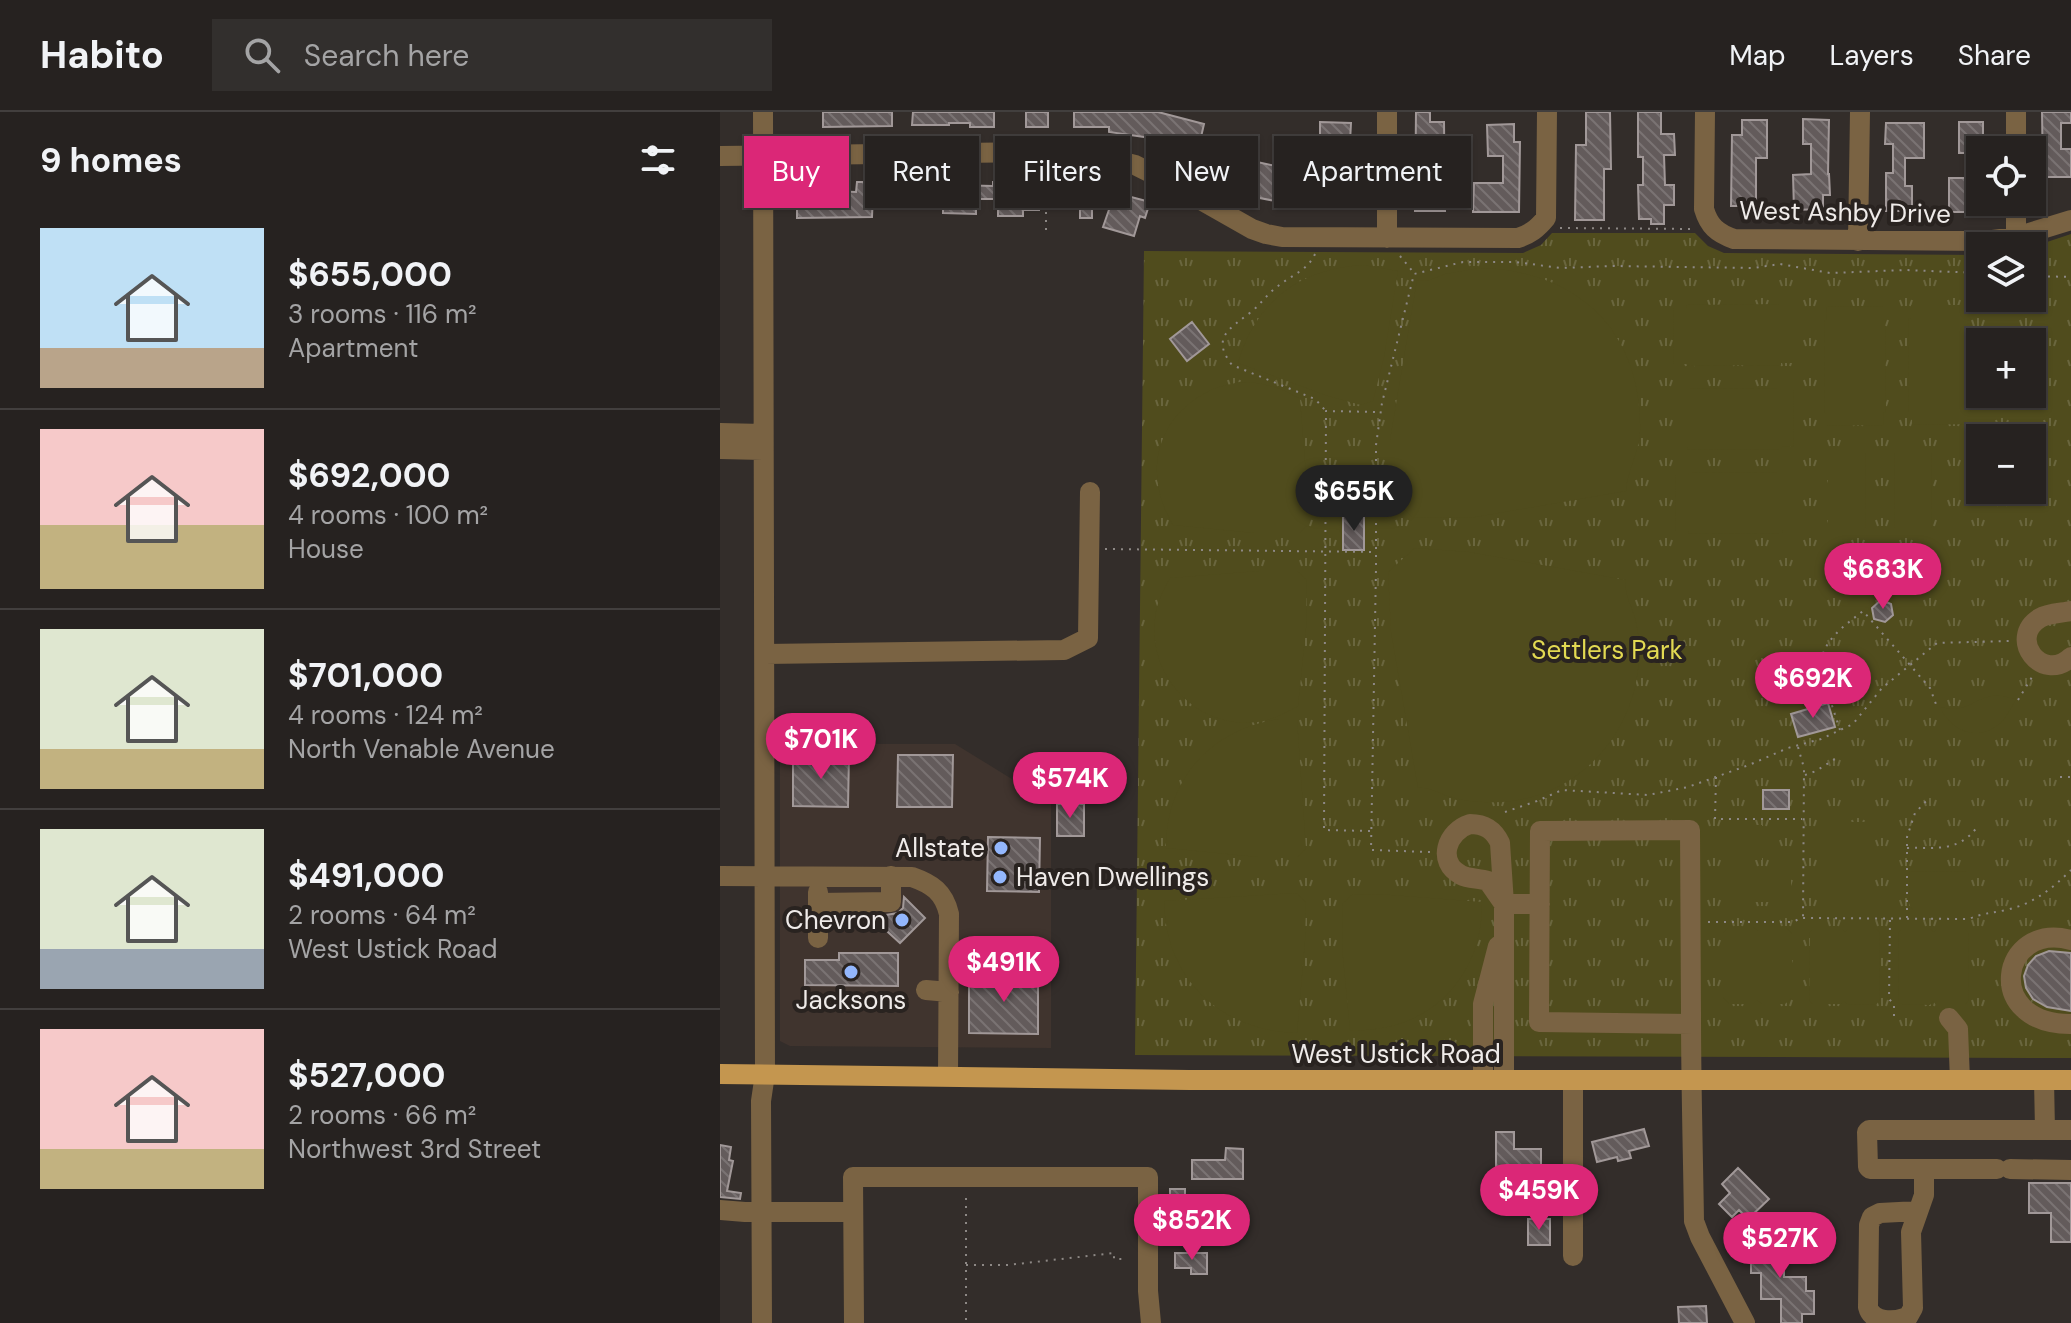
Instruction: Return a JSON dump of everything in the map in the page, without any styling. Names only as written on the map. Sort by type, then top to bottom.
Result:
[{"type":"main road","name":"West Ustick Road","points":[[720,1074],[1189,1080],[2071,1080]]},
{"type":"street","points":[[763,112],[764,136]]},
{"type":"street","points":[[1387,112],[1392,243]]},
{"type":"street","points":[[849,153],[1091,154],[1135,165],[1266,234],[1392,243],[1518,238],[1546,228],[1547,112]]},
{"type":"street","points":[[1705,112],[1706,229]]},
{"type":"street","points":[[1858,241],[1860,112]]},
{"type":"street","points":[[2016,112],[2016,136]]},
{"type":"street","points":[[720,156],[744,155]]},
{"type":"street","points":[[762,1323],[761,1101],[765,1074],[766,876],[764,208]]},
{"type":"street","name":"West Ashby Drive","points":[[2032,232],[2071,220]]},
{"type":"street","name":"West Ashby Drive","points":[[1706,229],[1734,239],[1966,241]]},
{"type":"street","points":[[720,433],[763,442]]},
{"type":"street","points":[[720,449],[763,442]]},
{"type":"street","points":[[765,654],[1064,650],[1088,638],[1090,492]]},
{"type":"street","points":[[2071,611],[2041,617],[2029,629],[2026,642],[2030,653],[2049,666],[2063,665],[2071,657]]},
{"type":"street","points":[[1504,913],[1488,881],[1470,878],[1456,872],[1451,866],[1447,851],[1451,836],[1463,826],[1478,824],[1492,831],[1500,843],[1504,913],[1496,985],[1504,1080]]},
{"type":"street","points":[[1691,1024],[1539,1022],[1540,831],[1690,830],[1694,1221],[1745,1323]]},
{"type":"street","points":[[720,876],[912,877],[939,891],[949,914],[948,1075]]},
{"type":"street","points":[[818,876],[818,938]]},
{"type":"street","points":[[818,903],[891,902],[891,876]]},
{"type":"street","points":[[1504,913],[1540,904]]},
{"type":"street","points":[[2071,940],[2049,937],[2027,946],[2018,954],[2010,979],[2019,1006],[2032,1017],[2054,1025],[2071,1024]]},
{"type":"street","points":[[1496,985],[1540,985]]},
{"type":"street","points":[[1483,1080],[1483,1004],[1496,985]]},
{"type":"street","points":[[926,990],[949,992]]},
{"type":"street","points":[[1949,1018],[1958,1029],[1960,1080]]},
{"type":"street","points":[[1573,1080],[1573,1256]]},
{"type":"street","points":[[2044,1080],[2045,1130]]},
{"type":"street","points":[[2071,1130],[1867,1132],[1870,1169],[2071,1170]]},
{"type":"street","points":[[1918,1211],[1880,1213],[1872,1217],[1869,1225],[1868,1307],[1878,1320],[1908,1317],[1913,1308],[1911,1232],[1924,1195],[1924,1169]]},
{"type":"street","points":[[854,1323],[853,1177],[1148,1177],[1151,1323]]},
{"type":"street","points":[[720,1210],[853,1212]]},
{"type":"path","points":[[1046,208],[1046,230]]},
{"type":"path","points":[[1546,228],[1706,229]]},
{"type":"path","points":[[1392,243],[1414,274]]},
{"type":"path","points":[[1315,249],[1312,262],[1277,287],[1226,331],[1222,344],[1224,355],[1232,365],[1315,399],[1326,411],[1324,830],[1372,831]]},
{"type":"path","points":[[1414,274],[1463,262],[1515,262],[1561,268],[1754,268],[1780,264],[1830,273],[1905,270],[1966,272]]},
{"type":"path","points":[[1414,274],[1380,412],[1376,445],[1371,850],[1447,851]]},
{"type":"path","points":[[2046,276],[2071,277]]},
{"type":"path","points":[[1326,411],[1380,412]]},
{"type":"path","points":[[1089,549],[1376,552]]},
{"type":"path","points":[[1840,730],[1820,669],[1823,651],[1831,638],[1863,611],[1930,688],[1937,707]]},
{"type":"path","points":[[1505,812],[1562,790],[1648,795],[1688,787],[1821,739],[1853,724],[1882,688],[1937,643],[2026,642]]},
{"type":"path","points":[[2018,700],[2033,675]]},
{"type":"path","points":[[1797,746],[1804,768],[1803,918]]},
{"type":"path","points":[[1804,776],[1835,759]]},
{"type":"path","points":[[1716,777],[1715,819],[1803,819]]},
{"type":"path","points":[[2060,777],[2071,777]]},
{"type":"path","points":[[1907,919],[1910,825],[1915,813],[1929,798]]},
{"type":"path","points":[[1907,848],[1957,845],[1971,836],[1978,826]]},
{"type":"path","points":[[1690,922],[1793,922],[1803,918],[1969,919],[2038,899],[2071,870]]},
{"type":"path","points":[[1890,919],[1889,999],[1894,1004],[1894,1017]]},
{"type":"path","points":[[966,1198],[966,1323]]},
{"type":"path","points":[[966,1265],[1008,1265],[1114,1253],[1114,1259],[1126,1259]]},
{"type":"shaded area","points":[[780,744],[955,744],[1051,803],[1051,1048],[790,1046],[780,1041]]},
{"type":"green space","name":"Settlers Park","points":[[1552,233],[1695,233],[1708,246],[1724,253],[1966,255],[1966,312],[2046,312],[2046,242],[2071,234],[2071,1058],[1135,1055],[1144,251],[1523,253],[1541,245]]},
{"type":"green space","points":[[1363,265],[1398,271],[1384,357],[1373,401],[1361,405],[1328,396],[1238,363],[1256,322],[1283,292],[1319,273]]},
{"type":"green space","points":[[1480,268],[1547,280],[1574,294],[1598,313],[1617,337],[1630,364],[1638,396],[1639,440],[1626,491],[1470,518],[1412,517],[1390,495],[1390,440],[1417,280],[1427,281],[1445,274]]},
{"type":"green space","points":[[1780,304],[1780,307],[1793,307],[1793,363],[1674,364],[1673,308],[1686,308],[1687,305]]},
{"type":"green space","points":[[1911,305],[1966,305],[1967,318],[1970,318],[1970,328],[1966,328],[1966,408],[1971,408],[1968,424],[1912,425],[1912,412],[1909,412],[1908,319],[1911,318]]},
{"type":"green space","points":[[1883,306],[1884,425],[1827,426],[1826,307]]},
{"type":"green space","points":[[1239,382],[1271,386],[1300,399],[1307,526],[1299,533],[1254,533],[1173,525],[1164,506],[1158,487],[1157,468],[1166,432],[1176,416],[1191,402],[1212,389]]},
{"type":"green space","points":[[1793,390],[1794,446],[1781,449],[1688,450],[1687,447],[1674,447],[1674,391]]},
{"type":"green space","points":[[1828,453],[1865,453],[1866,528],[1828,528]]},
{"type":"green space","points":[[1894,453],[1931,453],[1932,528],[1895,528]]},
{"type":"green space","points":[[1795,474],[1795,530],[1783,530],[1782,533],[1689,534],[1688,531],[1676,531],[1675,475]]},
{"type":"green space","points":[[1415,548],[1469,552],[1626,580],[1639,641],[1635,687],[1625,716],[1611,741],[1592,763],[1569,781],[1543,794],[1514,801],[1469,801],[1418,788],[1391,632],[1388,572]]},
{"type":"green space","points":[[1297,571],[1307,580],[1306,628],[1298,706],[1264,721],[1241,723],[1220,719],[1200,710],[1170,681],[1160,662],[1155,641],[1155,619],[1170,578]]},
{"type":"green space","points":[[1998,695],[2016,699],[2001,723],[1981,733],[1957,727],[1940,707],[1964,707]]},
{"type":"green space","points":[[1279,719],[1297,719],[1306,849],[1297,857],[1258,857],[1166,848],[1174,800],[1197,761],[1213,746],[1233,734]]},
{"type":"green space","points":[[1823,822],[1867,822],[1867,909],[1823,909]]},
{"type":"green space","points":[[1725,825],[1762,825],[1762,860],[1725,860]]},
{"type":"green space","points":[[1729,867],[1791,867],[1791,902],[1729,902]]},
{"type":"green space","points":[[1909,871],[1968,872],[1968,910],[1913,910],[1910,906]]},
{"type":"green space","points":[[1297,893],[1306,903],[1297,1033],[1270,1030],[1244,1022],[1202,996],[1186,977],[1175,954],[1167,929],[1164,901]]},
{"type":"green space","points":[[1353,894],[1482,902],[1480,930],[1473,955],[1461,977],[1426,1012],[1403,1023],[1378,1029],[1350,1030],[1342,947],[1343,903]]},
{"type":"green space","points":[[1729,927],[1753,927],[1758,931],[1762,927],[1786,927],[1792,934],[1792,998],[1785,1004],[1762,1004],[1757,1000],[1753,1004],[1729,1004],[1723,997],[1723,933]]},
{"type":"green space","points":[[1813,929],[1842,929],[1845,932],[1848,929],[1876,929],[1880,932],[1879,1001],[1876,1005],[1847,1004],[1844,1001],[1841,1004],[1813,1004],[1809,1001],[1810,932]]},
{"type":"green space","points":[[1902,929],[1930,929],[1934,932],[1937,929],[1965,929],[1969,933],[1968,1001],[1965,1005],[1936,1005],[1933,1001],[1930,1005],[1898,1002],[1899,932]]},
{"type":"building","points":[[823,112],[892,112],[892,126],[823,127]]},
{"type":"building","points":[[913,112],[994,112],[994,127],[970,127],[970,123],[912,125]]},
{"type":"building","points":[[1026,112],[1048,112],[1048,127],[1026,127]]},
{"type":"building","points":[[1074,112],[1158,112],[1204,124],[1201,136],[1146,137],[1109,132],[1109,127],[1074,127]]},
{"type":"building","points":[[1416,112],[1430,112],[1430,122],[1444,122],[1444,136],[1416,136]]},
{"type":"building","points":[[1586,112],[1610,112],[1611,169],[1604,169],[1604,220],[1575,220],[1576,145],[1586,145]]},
{"type":"building","points":[[1638,112],[1661,112],[1661,134],[1674,134],[1675,155],[1664,155],[1665,185],[1674,185],[1674,205],[1664,205],[1664,224],[1651,224],[1651,219],[1639,219],[1638,185],[1643,185],[1643,157],[1638,157]]},
{"type":"building","points":[[2042,112],[2071,112],[2071,123],[2061,123],[2061,149],[2071,149],[2071,177],[2046,177],[2046,136],[2042,136]]},
{"type":"building","points":[[1803,119],[1829,120],[1830,195],[1823,195],[1823,209],[1794,210],[1793,175],[1811,174],[1811,144],[1803,144]]},
{"type":"building","points":[[1742,120],[1767,120],[1767,158],[1756,158],[1756,206],[1731,206],[1732,135],[1742,135]]},
{"type":"building","points":[[1320,122],[1351,123],[1350,136],[1320,136]]},
{"type":"building","points":[[1959,122],[1983,122],[1983,136],[1966,136],[1966,153],[1959,153]]},
{"type":"building","points":[[1886,123],[1924,123],[1924,158],[1905,158],[1905,186],[1912,186],[1912,211],[1886,211],[1886,173],[1893,173],[1893,144],[1885,144]]},
{"type":"building","points":[[1514,124],[1514,142],[1520,142],[1519,212],[1473,212],[1474,183],[1503,183],[1503,156],[1488,156],[1487,125]]},
{"type":"building","points":[[1258,162],[1274,166],[1274,201],[1258,198]]},
{"type":"building","points":[[1949,178],[1966,178],[1966,212],[1949,212]]},
{"type":"building","points":[[857,182],[865,182],[865,208],[872,208],[872,217],[797,218],[797,208],[849,208],[849,192],[856,192]]},
{"type":"building","points":[[995,182],[995,199],[979,199],[979,186],[993,186]]},
{"type":"building","points":[[1131,197],[1146,201],[1148,208],[1145,218],[1140,216],[1134,236],[1103,227],[1110,208],[1130,208]]},
{"type":"building","points":[[976,208],[976,214],[943,213],[943,209],[903,209]]},
{"type":"building","points":[[998,208],[1039,208],[1023,210],[1023,216],[998,216]]},
{"type":"building","points":[[1092,208],[1092,218],[1080,218],[1080,209],[1064,209]]},
{"type":"building","points":[[1310,208],[1356,208],[1356,209]]},
{"type":"building","points":[[1415,208],[1445,208],[1445,211],[1415,211]]},
{"type":"building","points":[[1192,322],[1209,344],[1187,361],[1170,339]]},
{"type":"building","points":[[1343,516],[1364,516],[1364,550],[1343,550]]},
{"type":"building","points":[[1881,600],[1891,604],[1893,615],[1885,622],[1874,619],[1872,608]]},
{"type":"building","points":[[1828,703],[1835,727],[1798,737],[1791,714]]},
{"type":"building","points":[[793,755],[849,755],[848,807],[793,806]]},
{"type":"building","points":[[898,755],[953,755],[952,807],[897,807]]},
{"type":"building","points":[[1763,790],[1789,790],[1789,809],[1763,809]]},
{"type":"building","points":[[1057,804],[1084,804],[1084,836],[1057,836]]},
{"type":"building","points":[[988,837],[1040,838],[1039,892],[987,891]]},
{"type":"building","name":"Chevron","points":[[904,897],[925,918],[900,943],[878,923],[886,915],[898,913],[903,908]]},
{"type":"building","points":[[2049,951],[2071,953],[2071,1011],[2047,1007],[2033,999],[2026,988],[2024,976],[2028,965],[2036,956]]},
{"type":"building","name":"Jacksons","points":[[839,953],[898,953],[898,986],[805,985],[805,960],[839,960]]},
{"type":"building","points":[[969,975],[1038,976],[1038,1034],[969,1033]]},
{"type":"building","points":[[1644,1129],[1649,1146],[1629,1151],[1631,1158],[1618,1161],[1617,1157],[1597,1162],[1592,1142]]},
{"type":"building","points":[[1496,1132],[1514,1132],[1514,1149],[1541,1149],[1541,1170],[1496,1170]]},
{"type":"building","points":[[720,1145],[731,1147],[729,1160],[733,1161],[727,1191],[741,1193],[740,1199],[720,1197]]},
{"type":"building","points":[[1226,1148],[1243,1149],[1243,1179],[1192,1179],[1192,1160],[1225,1160]]},
{"type":"building","points":[[1738,1168],[1769,1199],[1748,1219],[1739,1210],[1732,1217],[1719,1204],[1730,1193],[1722,1184]]},
{"type":"building","points":[[2029,1183],[2071,1183],[2071,1242],[2051,1242],[2051,1213],[2029,1213]]},
{"type":"building","points":[[1170,1189],[1185,1189],[1185,1212],[1190,1212],[1190,1220],[1199,1220],[1199,1233],[1177,1233],[1177,1221],[1170,1221]]},
{"type":"building","points":[[1528,1219],[1550,1219],[1550,1245],[1528,1245]]},
{"type":"building","points":[[1751,1237],[1784,1237],[1784,1277],[1806,1277],[1806,1291],[1814,1291],[1814,1314],[1802,1314],[1802,1323],[1781,1323],[1781,1299],[1761,1299],[1761,1273],[1751,1273]]},
{"type":"building","points":[[1175,1253],[1207,1253],[1207,1274],[1191,1274],[1191,1268],[1175,1268]]},
{"type":"building","points":[[1706,1306],[1707,1323],[1679,1323],[1678,1307]]},
{"type":"place","name":"Allstate","points":[[1001,848]]},
{"type":"place","name":"Haven Dwellings","points":[[1000,877]]},
{"type":"place","name":"Chevron","points":[[902,920]]},
{"type":"place","name":"Jacksons","points":[[851,972]]}]
